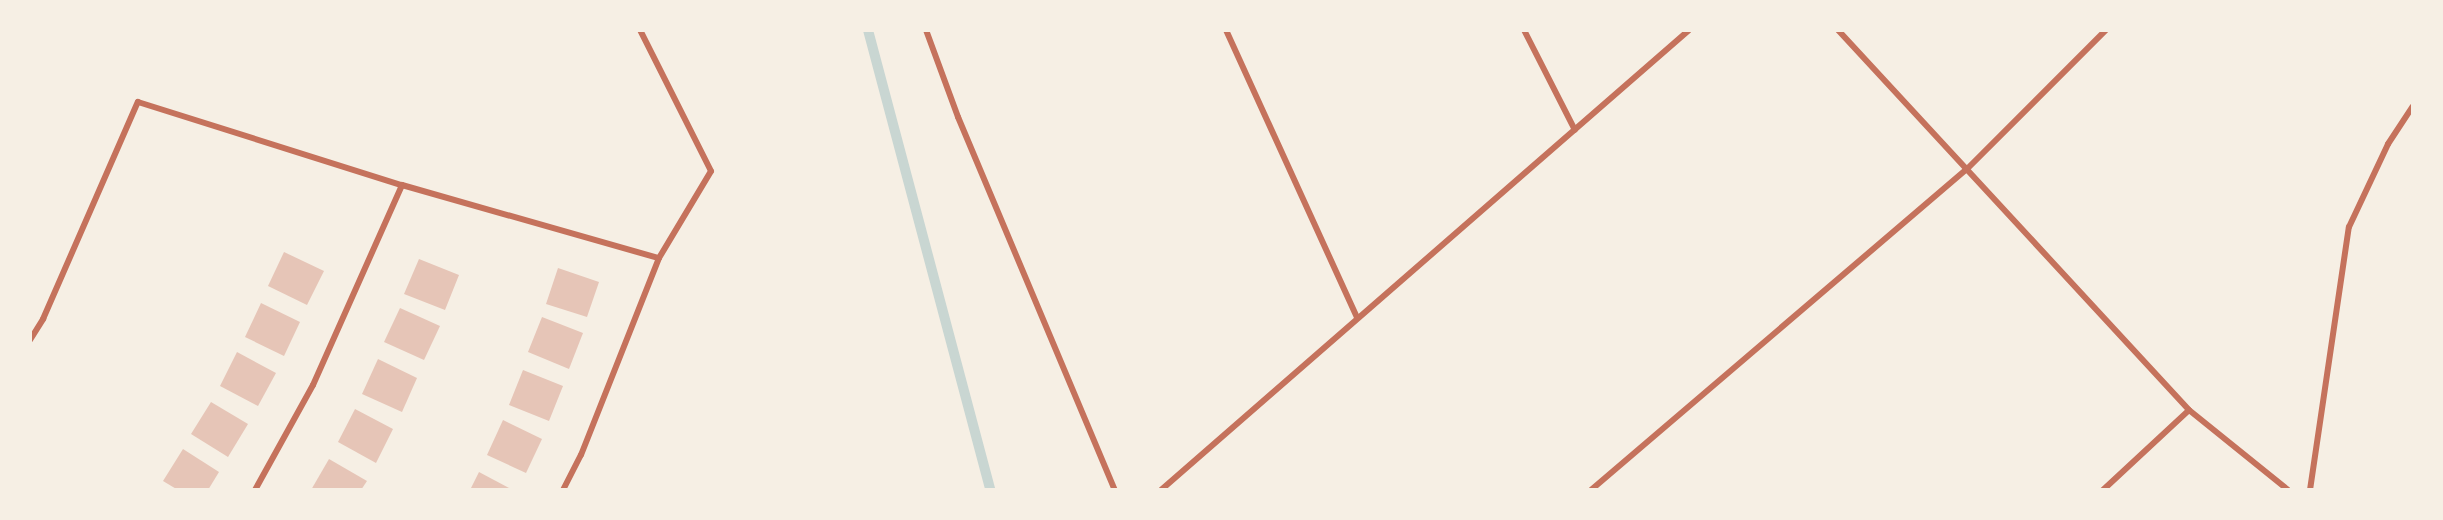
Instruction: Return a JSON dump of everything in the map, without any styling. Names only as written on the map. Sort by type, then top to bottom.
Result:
[{"type":"street","points":[[563,490],[585,444],[659,258],[711,171],[640,30]]},
{"type":"street","points":[[926,30],[958,117],[1115,490]]},
{"type":"street","points":[[1226,30],[1357,318]]},
{"type":"street","points":[[1524,30],[1575,130]]},
{"type":"street","points":[[1161,490],[1689,30]]},
{"type":"street","points":[[1838,30],[2189,410],[2288,490]]},
{"type":"street","points":[[1591,490],[1966,170],[2106,30]]},
{"type":"street","points":[[30,340],[43,319],[138,102],[402,185],[659,258]]},
{"type":"street","points":[[2310,490],[2349,227],[2388,144],[2413,106]]},
{"type":"street","points":[[255,490],[313,385],[402,185]]},
{"type":"street","points":[[2103,490],[2189,410]]},
{"type":"building","points":[[284,252],[324,271],[307,305],[268,286]]},
{"type":"building","points":[[419,259],[459,275],[445,310],[404,294]]},
{"type":"building","points":[[558,268],[599,282],[587,317],[546,304]]},
{"type":"building","points":[[261,303],[300,322],[284,356],[245,337]]},
{"type":"building","points":[[400,308],[440,326],[424,360],[384,342]]},
{"type":"building","points":[[542,317],[583,333],[569,369],[528,352]]},
{"type":"building","points":[[237,352],[276,373],[258,406],[220,386]]},
{"type":"building","points":[[378,359],[417,378],[402,412],[362,394]]},
{"type":"building","points":[[523,370],[563,386],[549,421],[509,405]]},
{"type":"building","points":[[211,402],[248,424],[228,457],[191,434]]},
{"type":"building","points":[[355,409],[393,429],[376,463],[338,442]]},
{"type":"building","points":[[503,420],[542,439],[526,473],[487,455]]},
{"type":"building","points":[[183,449],[219,472],[208,490],[178,490],[163,481]]},
{"type":"building","points":[[329,459],[367,481],[361,490],[311,490]]},
{"type":"building","points":[[479,472],[513,490],[470,490]]},
{"type":"waterway","points":[[868,30],[990,490]]}]
